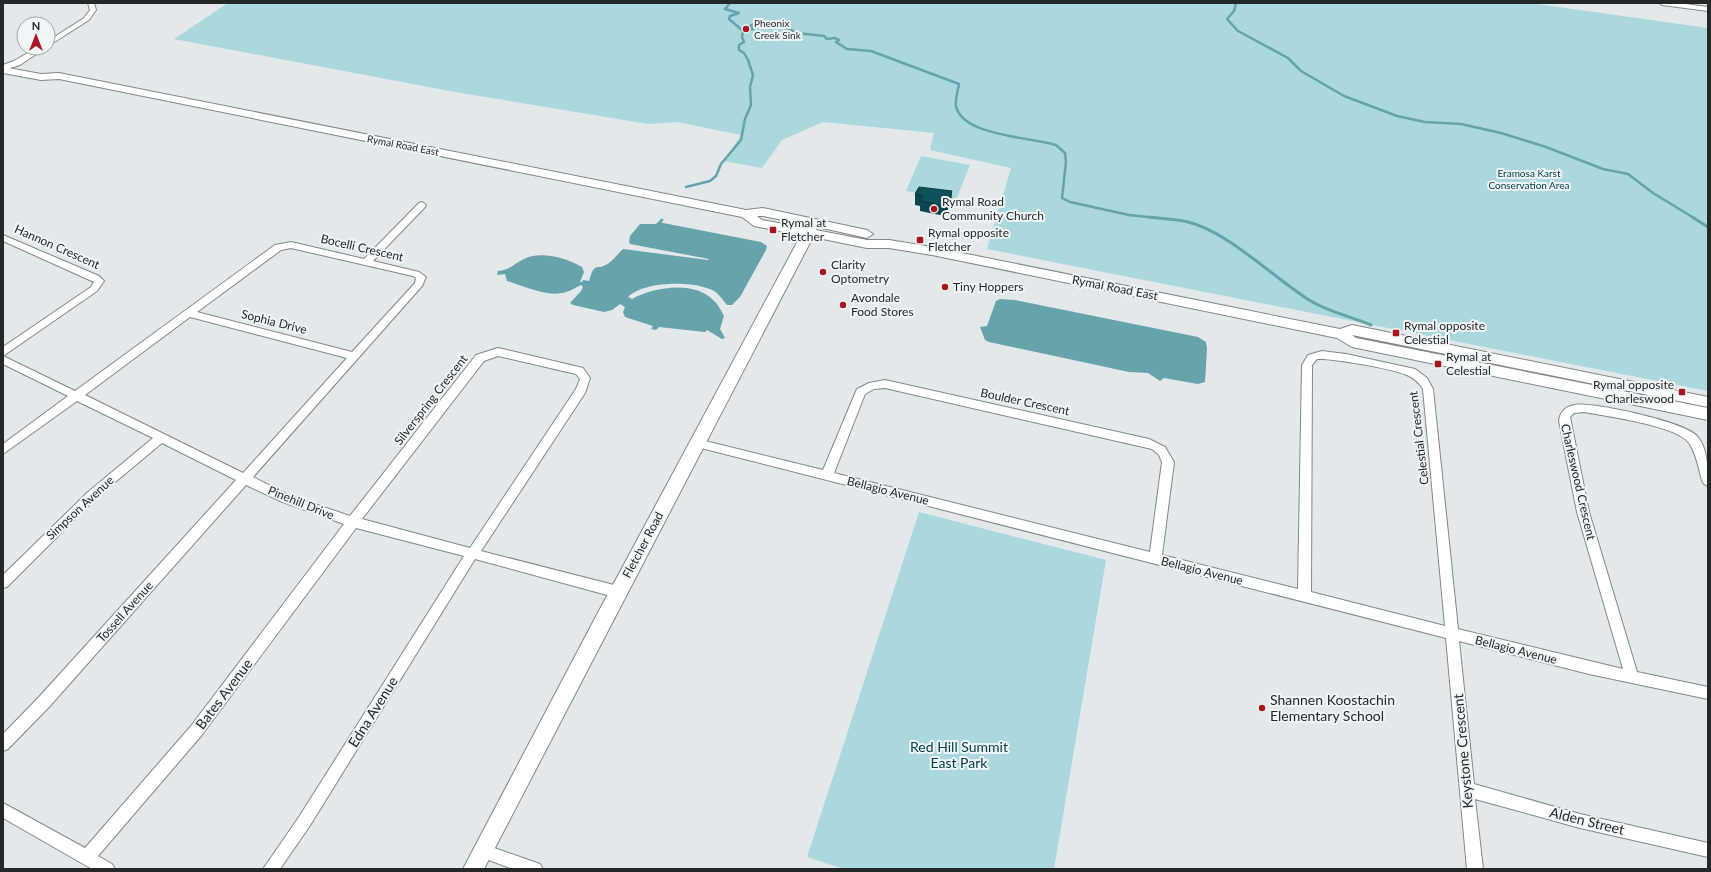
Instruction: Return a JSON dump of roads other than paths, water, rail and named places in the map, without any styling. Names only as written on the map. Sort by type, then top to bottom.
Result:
[{"type":"main road","name":"Rymal Road East","points":[[3,60],[53,70],[59,76]]},
{"type":"main road","name":"Rymal Road East","points":[[4,71],[41,77],[59,76],[746,214],[758,223],[812,228],[867,244],[889,244],[932,251],[1341,334],[1352,342],[1708,414]]},
{"type":"main road","name":"Fletcher Road","points":[[473,869],[618,592],[812,228]]},
{"type":"main road","name":"Rymal Road East","points":[[1341,334],[1352,330],[1708,402]]},
{"type":"street","points":[[56,39],[88,19],[93,10],[91,3]]},
{"type":"street","points":[[1662,3],[1708,8]]},
{"type":"street","points":[[4,71],[28,56]]},
{"type":"street","points":[[366,262],[422,205]]},
{"type":"street","name":"Hannon Crescent","points":[[3,238],[100,281],[94,289],[3,352]]},
{"type":"street","name":"Bocelli Crescent","points":[[3,450],[275,249],[291,245],[420,276],[422,280],[245,478]]},
{"type":"street","name":"Sophia Drive","points":[[187,313],[354,356]]},
{"type":"street","name":"Silverspring Crescent","points":[[353,522],[477,362],[485,355],[498,352],[579,371],[585,378],[581,390],[473,553]]},
{"type":"street","name":"Celestial Crescent","points":[[1306,597],[1304,578],[1307,373],[1310,360],[1316,356],[1330,356],[1411,372],[1425,382],[1428,389],[1452,634]]},
{"type":"street","name":"Pinehill Drive","points":[[3,360],[293,502],[353,522],[618,592]]},
{"type":"street","name":"Boulder Crescent","points":[[827,476],[861,392],[867,386],[876,384],[885,384],[1149,443],[1159,447],[1166,455],[1168,462],[1155,559]]},
{"type":"street","name":"Charleswood Crescent","points":[[1632,677],[1583,512],[1564,415],[1568,410],[1584,408],[1677,428],[1693,439],[1708,481]]},
{"type":"street","name":"Simpson Avenue","points":[[3,583],[92,495],[162,438]]},
{"type":"street","name":"Bellagio Avenue","points":[[698,443],[1589,668],[1708,693]]},
{"type":"street","name":"Tossell Avenue","points":[[3,744],[44,702],[245,478]]},
{"type":"street","name":"Bates Avenue","points":[[87,857],[196,731],[353,522]]},
{"type":"street","name":"Edna Avenue","points":[[271,869],[308,815],[473,553]]},
{"type":"street","name":"Keystone Crescent","points":[[1452,634],[1475,869]]},
{"type":"street","name":"Alden Street","points":[[1466,789],[1580,821],[1708,850]]},
{"type":"street","points":[[3,810],[107,869]]},
{"type":"street","points":[[483,851],[535,869]]},
{"type":"waterway","points":[[730,3],[725,9],[739,13],[730,16],[729,19],[743,31]]},
{"type":"waterway","points":[[1236,3],[1234,11],[1227,19],[1238,31],[1288,58],[1301,71],[1344,96],[1397,116],[1425,122],[1461,124],[1501,133],[1546,147],[1603,169],[1628,174],[1653,193],[1694,218]]},
{"type":"waterway","points":[[743,31],[753,29],[750,26],[754,24],[782,26],[797,33],[824,36],[827,39],[835,38],[839,40],[836,42],[847,49],[871,51],[959,84],[956,106],[961,116],[970,124],[998,134],[1056,145],[1065,153],[1066,162],[1062,198],[1070,202],[1129,215],[1157,218]]},
{"type":"waterway","points":[[686,187],[710,181],[716,176],[721,164],[741,140],[745,119],[751,105],[750,87],[753,75],[748,60],[744,53],[739,50],[739,45],[744,42],[742,37],[743,31]]},
{"type":"waterway","points":[[1149,217],[1183,221],[1203,227],[1250,256],[1309,300],[1331,311],[1371,325]]},
{"type":"waterway","points":[[1692,217],[1708,227]]},
{"type":"place","name":"Pheonix Creek Sink","points":[[746,29]]},
{"type":"place","name":"Rymal Road Community Church","points":[[934,209]]},
{"type":"place","name":"Rymal at Fletcher","points":[[773,230]]},
{"type":"place","name":"Rymal opposite Fletcher","points":[[920,240]]},
{"type":"place","name":"Clarity Optometry","points":[[823,272]]},
{"type":"place","name":"Tiny Hoppers","points":[[945,287]]},
{"type":"place","name":"Avondale Food Stores","points":[[843,305]]},
{"type":"place","name":"Rymal opposite Celestial","points":[[1396,333]]},
{"type":"place","name":"Rymal at Celestial","points":[[1438,364]]},
{"type":"place","name":"Rymal opposite Charleswood","points":[[1682,392]]},
{"type":"place","name":"Shannen Koostachin Elementary School","points":[[1262,708]]},
{"type":"park label","name":"Eramosa Karst Conservation Area","points":[[1529,178]]},
{"type":"park label","name":"Red Hill Summit East Park","points":[[959,756]]}]
